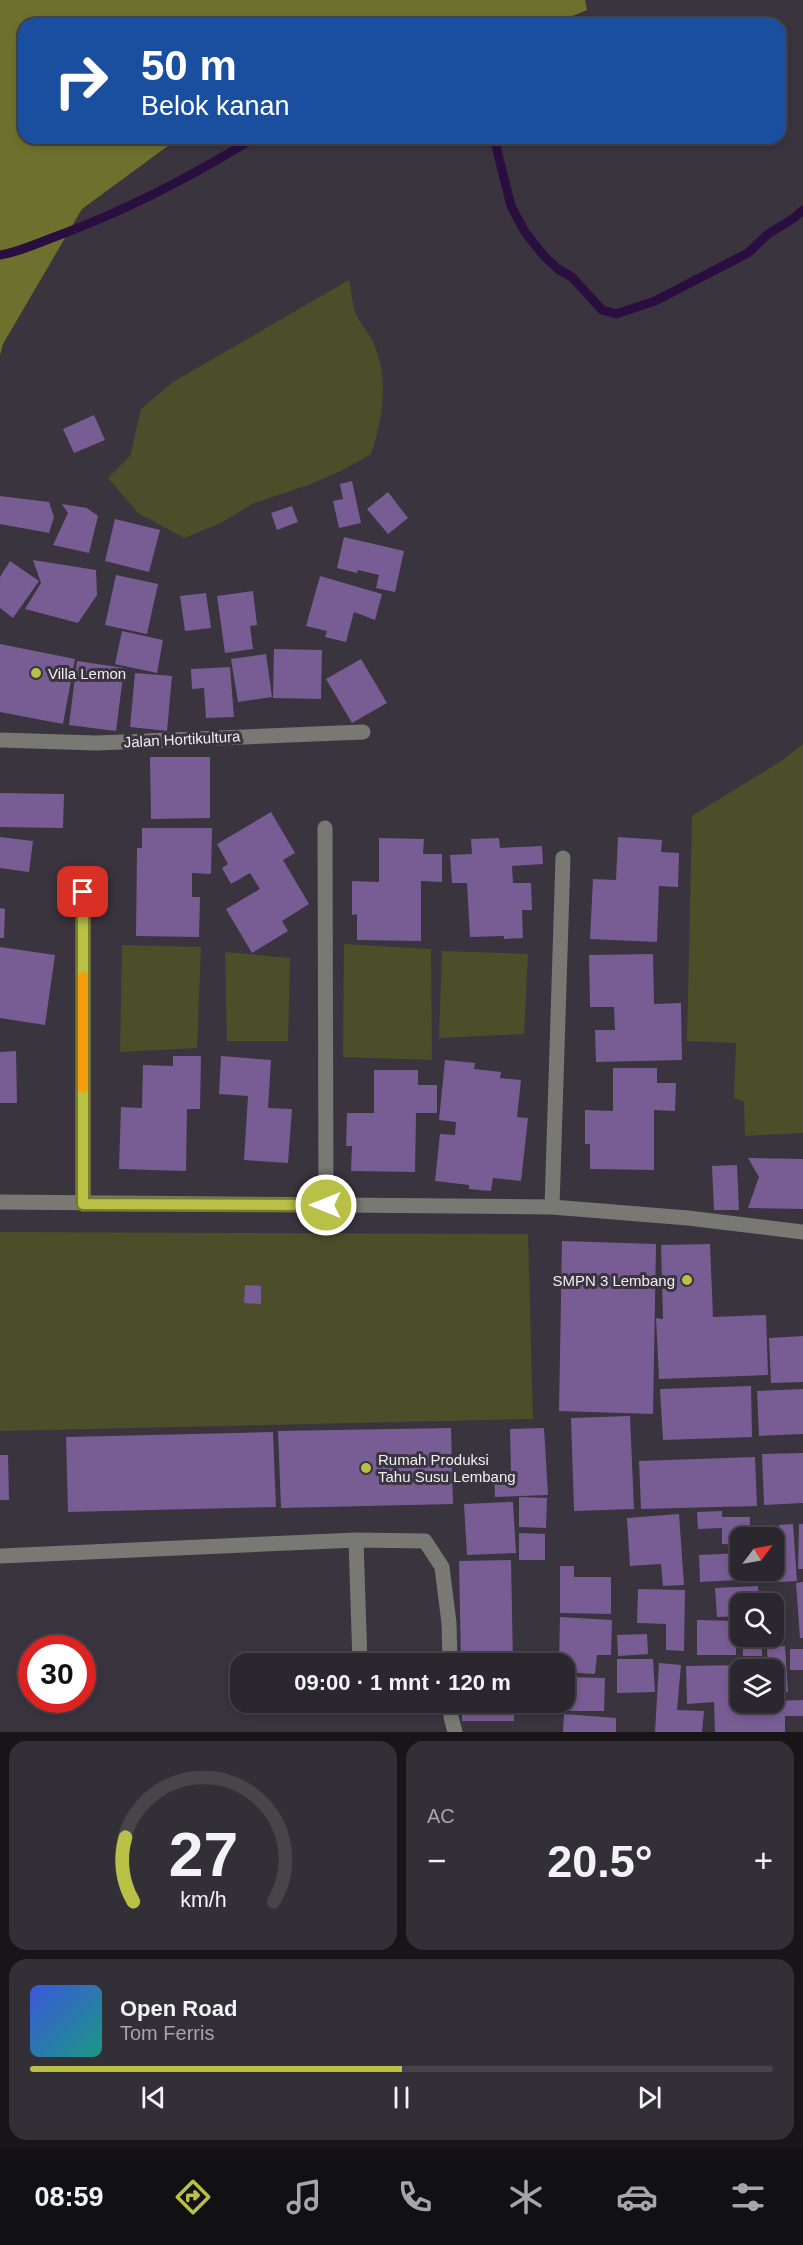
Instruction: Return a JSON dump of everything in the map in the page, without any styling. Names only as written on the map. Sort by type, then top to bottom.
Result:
[{"type":"street","name":"Jalan Hortikultura","points":[[0,740],[97,743],[363,732]]},
{"type":"street","points":[[325,828],[326,1205]]},
{"type":"street","points":[[552,1207],[563,858]]},
{"type":"street","points":[[83,892],[83,1204]]},
{"type":"street","points":[[0,1202],[552,1207],[688,1218],[803,1232]]},
{"type":"street","points":[[0,1556],[356,1540],[425,1540],[442,1567],[449,1623],[450,1653]]},
{"type":"street","points":[[356,1540],[360,1653]]},
{"type":"street","points":[[452,1713],[455,1732]]},
{"type":"green space","points":[[0,0],[585,0],[587,10],[568,18],[18,18],[18,144],[171,144],[82,209],[3,344],[0,355]]},
{"type":"green space","points":[[349,280],[355,313],[374,344],[382,371],[383,399],[379,427],[371,454],[311,484],[252,504],[221,523],[184,538],[138,513],[108,478],[130,456],[141,409],[173,382]]},
{"type":"green space","points":[[803,744],[803,1133],[745,1136],[744,1102],[734,1098],[736,1043],[687,1041],[692,816],[781,761]]},
{"type":"green space","points":[[344,944],[431,949],[432,1060],[343,1057]]},
{"type":"green space","points":[[122,945],[201,947],[197,1048],[120,1052]]},
{"type":"green space","points":[[442,951],[528,954],[524,1034],[439,1038]]},
{"type":"green space","points":[[225,952],[290,958],[288,1041],[227,1041]]},
{"type":"green space","points":[[0,1232],[528,1234],[533,1419],[0,1431]]},
{"type":"building","points":[[94,415],[105,440],[74,453],[63,429]]},
{"type":"building","points":[[352,481],[361,523],[339,528],[333,501],[343,499],[340,484]]},
{"type":"building","points":[[388,492],[408,518],[388,534],[367,509]]},
{"type":"building","points":[[0,496],[49,502],[54,517],[49,533],[0,524]]},
{"type":"building","points":[[62,504],[87,508],[98,516],[89,553],[53,545],[68,513]]},
{"type":"building","points":[[292,506],[298,522],[277,530],[271,513]]},
{"type":"building","points":[[115,519],[160,530],[149,572],[105,561]]},
{"type":"building","points":[[344,537],[404,551],[395,592],[376,588],[379,575],[337,568]]},
{"type":"building","points":[[33,560],[96,570],[97,595],[78,623],[25,609],[41,583]]},
{"type":"building","points":[[10,561],[39,581],[13,618],[0,608],[0,577]]},
{"type":"building","points":[[116,575],[158,584],[147,634],[105,625]]},
{"type":"building","points":[[320,576],[382,594],[375,620],[354,612],[346,642],[325,637],[327,631],[306,626]]},
{"type":"building","points":[[253,591],[257,625],[250,626],[253,649],[225,653],[217,596]]},
{"type":"building","points":[[206,593],[211,628],[185,631],[180,596]]},
{"type":"building","points":[[122,631],[163,640],[157,673],[115,664]]},
{"type":"building","name":"Villa Lemon","points":[[0,644],[75,659],[63,724],[0,712]]},
{"type":"building","points":[[274,649],[322,650],[321,699],[273,698]]},
{"type":"building","points":[[266,654],[272,697],[238,702],[231,659]]},
{"type":"building","points":[[361,659],[387,703],[352,723],[326,679]]},
{"type":"building","points":[[77,661],[124,668],[116,731],[69,725]]},
{"type":"building","points":[[230,667],[234,717],[206,718],[204,688],[192,689],[191,669]]},
{"type":"building","points":[[135,673],[172,676],[167,731],[130,727]]},
{"type":"building","points":[[150,757],[210,757],[210,818],[151,819]]},
{"type":"building","points":[[0,793],[64,794],[63,828],[0,827]]},
{"type":"building","points":[[271,812],[295,853],[283,860],[309,904],[282,921],[288,931],[252,953],[226,909],[260,889],[250,873],[231,884],[222,868],[228,864],[217,844]]},
{"type":"building","points":[[142,828],[212,828],[211,874],[192,873],[192,897],[200,897],[199,937],[136,936],[137,848],[142,848]]},
{"type":"building","points":[[0,837],[33,841],[29,872],[0,868]]},
{"type":"building","points":[[618,837],[662,840],[661,852],[679,853],[678,887],[659,886],[657,942],[590,939],[593,879],[616,880]]},
{"type":"building","points":[[379,838],[424,839],[423,854],[442,854],[442,882],[421,881],[421,941],[357,940],[357,914],[352,915],[352,881],[379,882]]},
{"type":"building","points":[[499,838],[500,848],[542,846],[543,864],[512,866],[513,883],[531,883],[532,910],[522,910],[523,938],[470,937],[467,883],[452,883],[450,855],[472,854],[471,839]]},
{"type":"building","points":[[0,908],[5,909],[4,938],[0,938]]},
{"type":"building","points":[[0,947],[55,955],[45,1025],[0,1018]]},
{"type":"building","points":[[653,954],[654,1004],[681,1003],[682,1060],[596,1062],[595,1030],[615,1030],[614,1007],[590,1007],[589,955]]},
{"type":"building","points":[[16,1051],[17,1103],[0,1103],[0,1052]]},
{"type":"building","points":[[173,1056],[201,1056],[200,1109],[187,1109],[186,1171],[119,1169],[121,1107],[142,1108],[143,1065],[173,1066]]},
{"type":"building","points":[[221,1056],[271,1060],[268,1108],[292,1109],[288,1163],[244,1160],[248,1096],[219,1094]]},
{"type":"building","points":[[445,1060],[475,1063],[474,1069],[501,1072],[500,1078],[521,1080],[517,1117],[528,1118],[521,1181],[493,1178],[491,1191],[469,1189],[469,1185],[435,1181],[440,1134],[455,1135],[456,1122],[439,1120]]},
{"type":"building","points":[[613,1068],[657,1068],[657,1083],[676,1083],[675,1111],[654,1110],[654,1170],[590,1169],[590,1144],[585,1144],[585,1110],[613,1111]]},
{"type":"building","points":[[374,1070],[418,1070],[418,1085],[437,1085],[437,1113],[416,1113],[415,1172],[351,1171],[352,1146],[346,1146],[347,1113],[374,1113]]},
{"type":"building","points":[[748,1158],[803,1159],[803,1209],[748,1208],[759,1177]]},
{"type":"building","points":[[737,1165],[739,1210],[714,1210],[712,1166]]},
{"type":"building","points":[[562,1241],[656,1244],[653,1414],[559,1411]]},
{"type":"building","name":"SMPN 3 Lembang","points":[[710,1244],[713,1317],[766,1315],[768,1375],[659,1379],[656,1318],[663,1319],[661,1245]]},
{"type":"building","points":[[245,1285],[261,1286],[261,1304],[244,1303]]},
{"type":"building","points":[[803,1336],[803,1382],[771,1383],[769,1338]]},
{"type":"building","points":[[751,1386],[752,1437],[663,1440],[660,1389]]},
{"type":"building","points":[[803,1389],[803,1434],[759,1436],[757,1391]]},
{"type":"building","points":[[630,1416],[634,1509],[574,1511],[571,1418]]},
{"type":"building","points":[[451,1428],[453,1504],[281,1508],[278,1431]]},
{"type":"building","points":[[544,1428],[548,1495],[495,1497],[494,1473],[511,1473],[510,1429]]},
{"type":"building","points":[[273,1432],[276,1507],[68,1512],[66,1437]]},
{"type":"building","points":[[803,1453],[803,1503],[764,1505],[762,1454]]},
{"type":"building","points":[[0,1455],[8,1455],[9,1500],[0,1500]]},
{"type":"building","points":[[755,1457],[757,1506],[641,1509],[639,1461]]},
{"type":"building","points":[[519,1497],[547,1498],[546,1528],[519,1527]]},
{"type":"building","points":[[513,1502],[516,1553],[467,1555],[464,1504]]},
{"type":"building","points":[[722,1511],[722,1517],[750,1517],[750,1527],[730,1527],[730,1544],[722,1544],[722,1528],[698,1529],[697,1512]]},
{"type":"building","points":[[679,1514],[684,1585],[663,1586],[661,1564],[630,1566],[627,1518]]},
{"type":"building","points":[[793,1524],[797,1581],[764,1583],[764,1581],[784,1581],[784,1527],[779,1527],[779,1525]]},
{"type":"building","points":[[799,1524],[803,1524],[803,1569],[798,1569]]},
{"type":"building","points":[[519,1533],[545,1534],[545,1560],[519,1560]]},
{"type":"building","points":[[730,1554],[730,1580],[700,1582],[699,1555]]},
{"type":"building","points":[[511,1560],[513,1653],[461,1653],[459,1561]]},
{"type":"building","points":[[560,1566],[574,1566],[574,1577],[611,1577],[611,1614],[560,1613]]},
{"type":"building","points":[[803,1582],[803,1638],[800,1638],[796,1583]]},
{"type":"building","points":[[758,1586],[758,1593],[730,1593],[730,1616],[717,1617],[715,1588]]},
{"type":"building","points":[[638,1589],[685,1590],[684,1651],[666,1650],[666,1624],[637,1623]]},
{"type":"building","points":[[560,1617],[612,1620],[611,1655],[597,1655],[595,1674],[575,1673],[575,1653],[559,1653]]},
{"type":"building","points":[[697,1620],[730,1621],[730,1647],[736,1647],[736,1655],[697,1655]]},
{"type":"building","points":[[647,1634],[648,1654],[618,1656],[617,1635]]},
{"type":"building","points":[[784,1646],[788,1692],[784,1692],[784,1659],[768,1659],[767,1647]]},
{"type":"building","points":[[743,1647],[762,1647],[762,1656],[743,1656]]},
{"type":"building","points":[[790,1649],[803,1649],[803,1670],[790,1670]]},
{"type":"building","points":[[617,1659],[653,1659],[655,1692],[617,1693]]},
{"type":"building","points":[[659,1663],[681,1665],[677,1710],[704,1711],[702,1732],[655,1732]]},
{"type":"building","points":[[730,1665],[730,1713],[784,1713],[784,1701],[803,1700],[803,1716],[785,1716],[785,1732],[715,1732],[714,1702],[687,1704],[686,1666]]},
{"type":"building","points":[[575,1677],[605,1678],[604,1711],[575,1711]]},
{"type":"building","points":[[462,1713],[514,1713],[514,1721],[462,1721]]},
{"type":"building","points":[[564,1714],[616,1718],[616,1732],[563,1732]]},
{"type":"waterway","points":[[0,255],[36,244],[132,204],[207,166],[244,144]]},
{"type":"waterway","points":[[496,144],[511,206],[525,232],[544,256],[558,269],[572,277],[602,310],[616,314],[655,301],[748,253],[768,234],[803,210]]},
{"type":"slow traffic","points":[[83,977],[83,1088]]},
{"type":"place","name":"Villa Lemon","points":[[36,673]]},
{"type":"place","name":"SMPN 3 Lembang","points":[[687,1280]]},
{"type":"place","name":"Rumah Produksi Tahu Susu Lembang","points":[[366,1468]]},
{"type":"route","points":[[83,892],[83,1204],[326,1205]]}]
